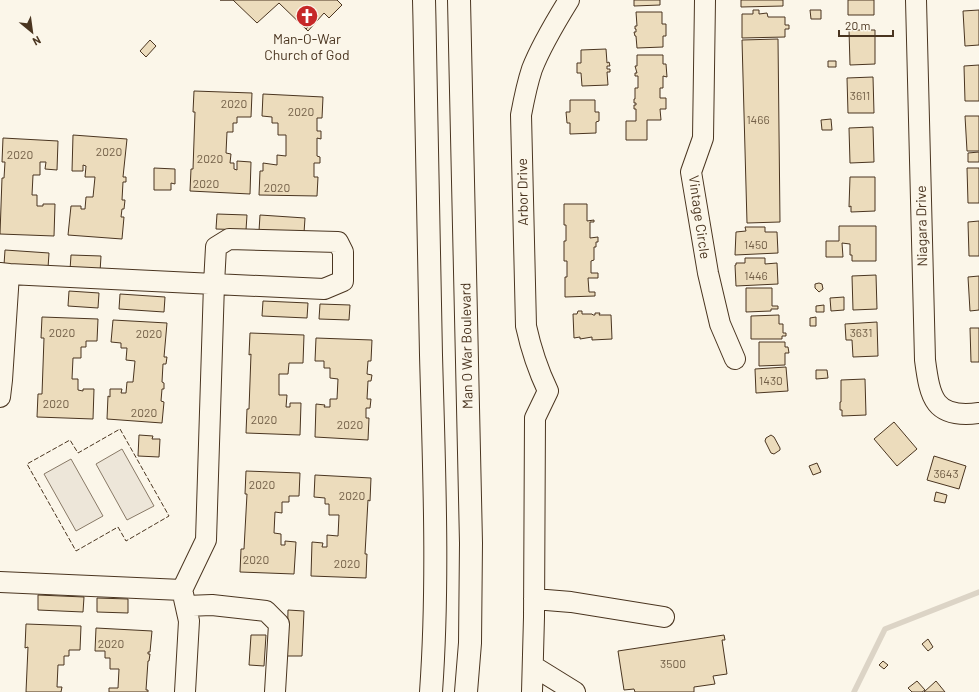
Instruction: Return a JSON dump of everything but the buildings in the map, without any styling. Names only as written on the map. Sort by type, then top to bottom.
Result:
[{"type":"main road","points":[[424,0],[435,507],[435,592],[431,692]]},
{"type":"main road","name":"Man O War Boulevard","points":[[459,0],[471,543],[470,643],[466,692]]},
{"type":"street","name":"Arbor Drive","points":[[534,599],[534,418],[548,391],[538,370],[530,346],[526,326],[521,115],[532,69],[569,0]]},
{"type":"street","name":"Vintage Circle","points":[[705,0],[703,138],[691,172],[708,273],[720,324],[735,359]]},
{"type":"street","name":"Niagara Drive","points":[[916,0],[925,360],[928,387],[936,403],[947,412],[960,415],[979,413]]},
{"type":"street","points":[[1,386],[4,274],[214,284],[324,289],[343,281],[343,252],[338,242],[229,240],[216,247],[214,284],[206,540],[184,598],[189,621],[185,692]]},
{"type":"street","points":[[0,582],[184,598],[212,605],[266,611],[279,624],[274,692]]},
{"type":"street","points":[[532,692],[534,599],[571,602],[664,617]]},
{"type":"street","points":[[532,666],[574,692]]},
{"type":"shaded area","points":[[122,449],[154,506],[127,520],[96,464]]},
{"type":"shaded area","points":[[71,459],[103,516],[76,531],[44,474]]},
{"type":"waterway","points":[[854,692],[885,629],[979,592]]},
{"type":"fence","points":[[120,429],[169,516],[126,541],[118,527],[76,551],[27,464],[70,440],[78,453],[120,429]]},
{"type":"place","name":"Man-O-War Church of God","points":[[307,16]]}]
